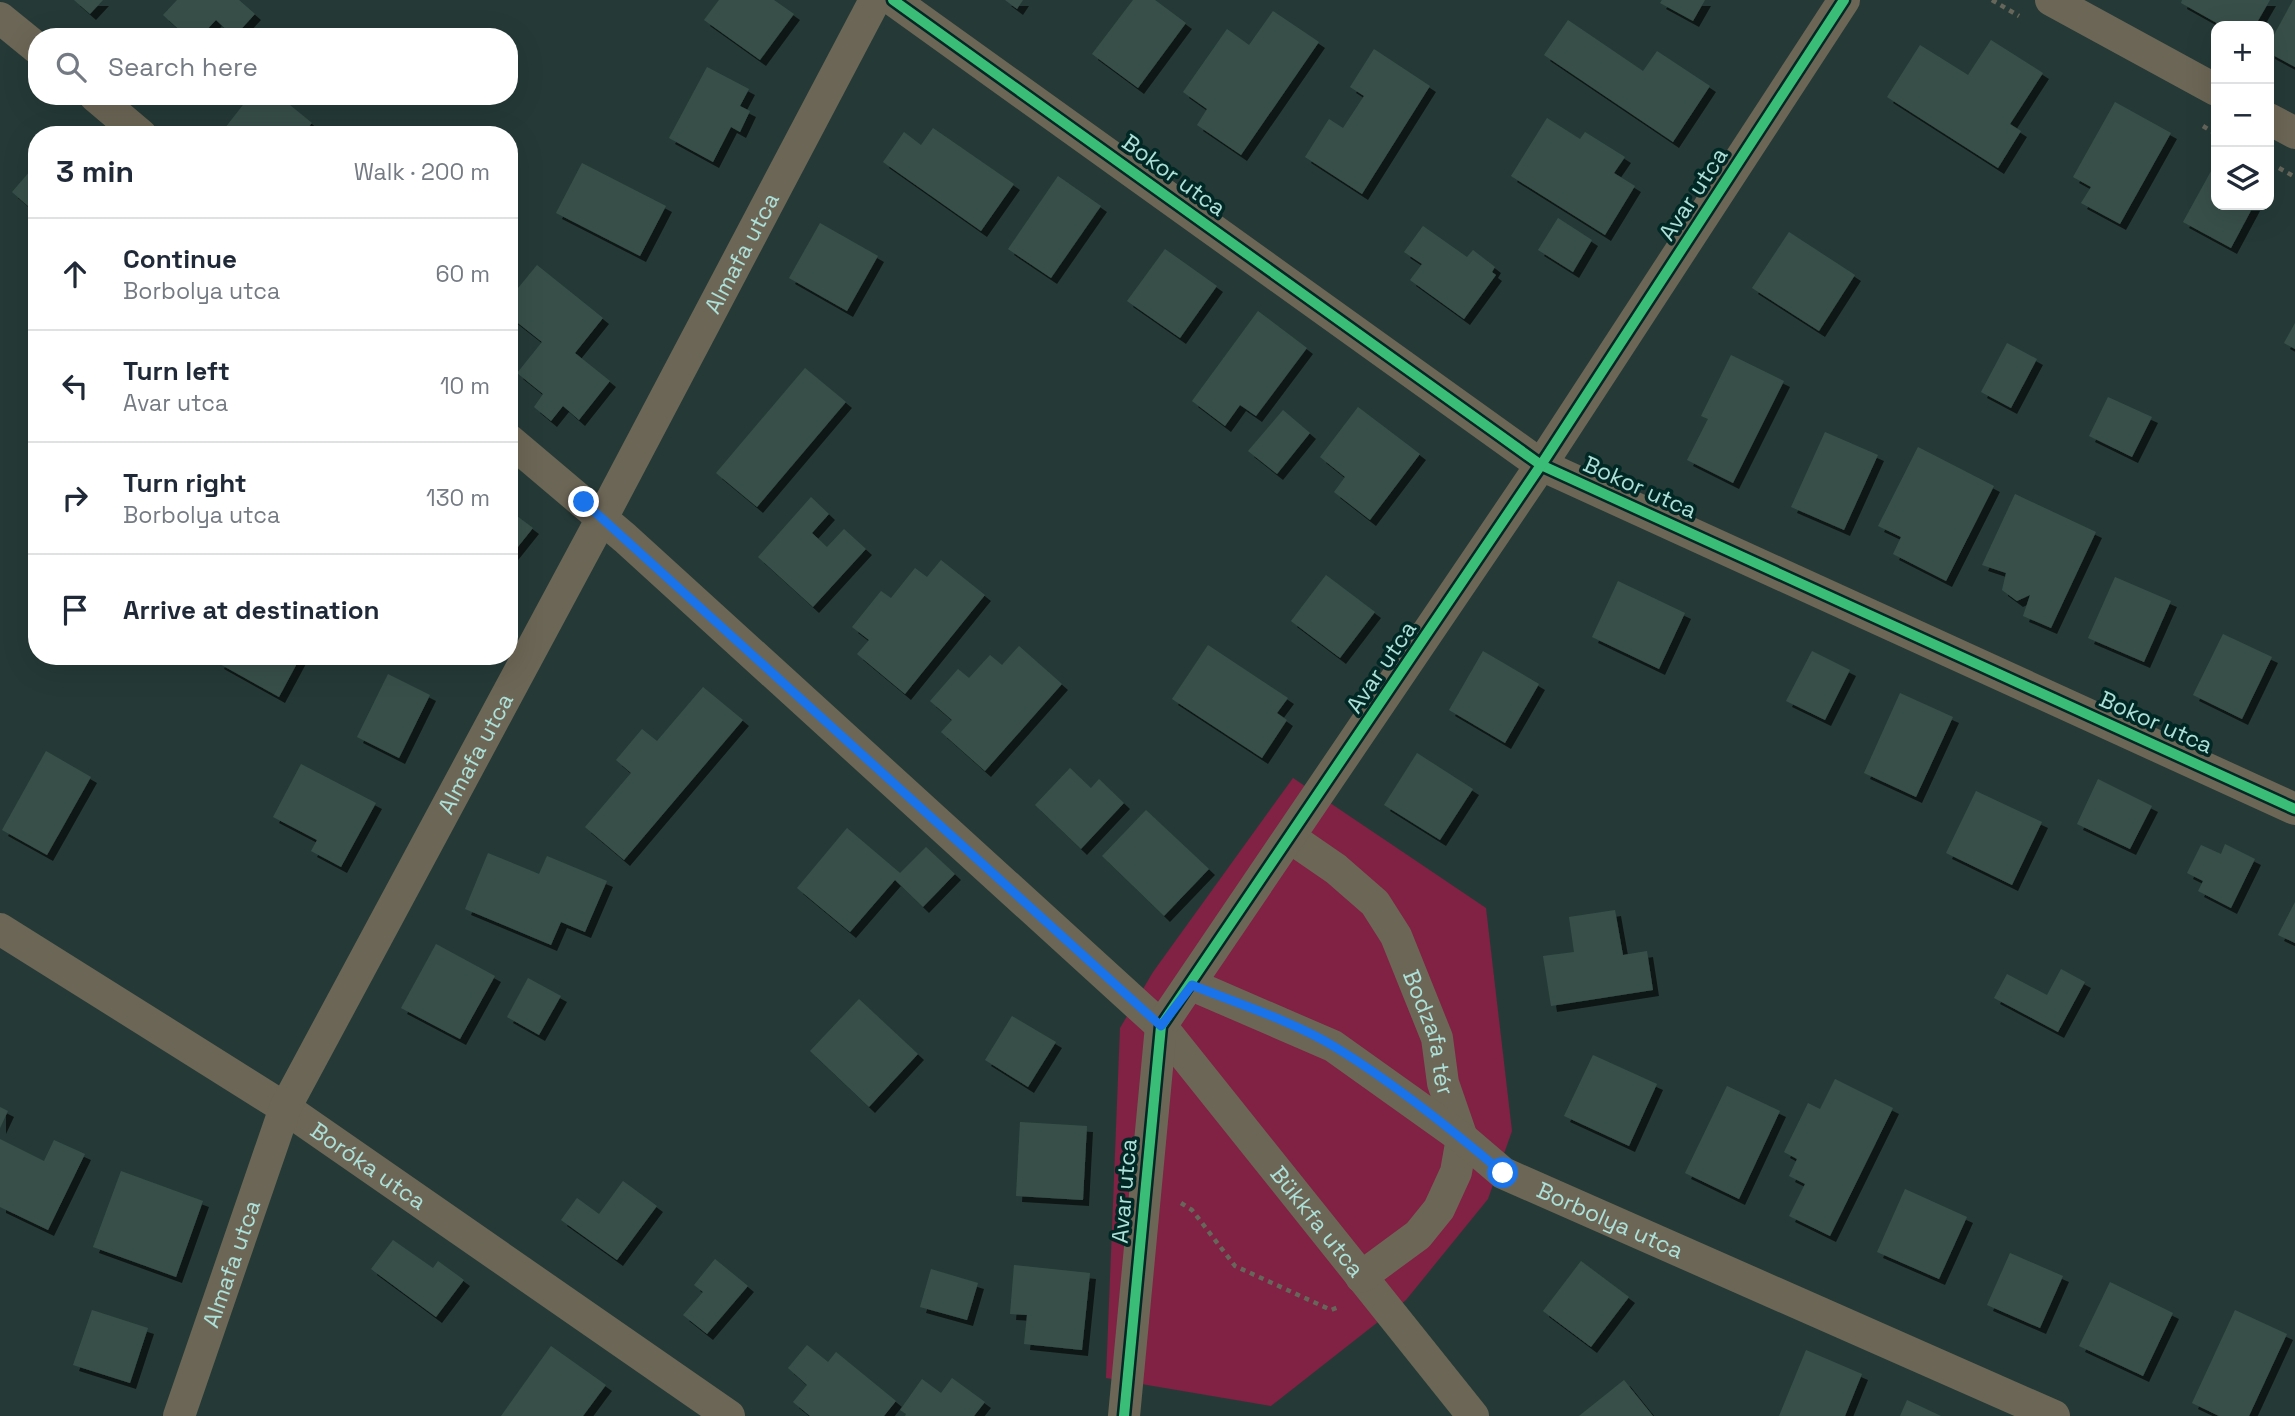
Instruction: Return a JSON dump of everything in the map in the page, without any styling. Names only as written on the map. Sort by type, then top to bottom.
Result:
[{"type":"street","name":"Almafa utca","points":[[179,1416],[285,1108],[602,518],[875,0]]},
{"type":"street","name":"Bokor utca","points":[[893,0],[1541,465],[2295,808]]},
{"type":"street","name":"Avar utca","points":[[1124,1416],[1161,1026],[1192,985],[1541,465],[1844,0]]},
{"type":"street","points":[[2051,0],[2211,87]]},
{"type":"street","points":[[0,18],[28,41]]},
{"type":"street","points":[[105,105],[130,126]]},
{"type":"street","points":[[2274,122],[2295,133]]},
{"type":"street","points":[[518,448],[602,518],[1161,1026]]},
{"type":"street","name":"Bodzafa tér","points":[[1291,838],[1336,869],[1375,904],[1396,936],[1437,1038],[1443,1083],[1462,1138],[1457,1172],[1439,1209],[1418,1235],[1368,1286]]},
{"type":"street","name":"Boróka utca","points":[[0,929],[285,1108],[729,1416]]},
{"type":"street","name":"Borbolya utca","points":[[1192,985],[1333,1046],[1462,1138],[1503,1173],[2054,1416]]},
{"type":"street","name":"Bükkfa utca","points":[[1161,1026],[1473,1416]]},
{"type":"path","points":[[2274,166],[2295,177]]},
{"type":"path","points":[[1146,1184],[1192,1210],[1235,1266],[1331,1310],[1368,1286]]},
{"type":"shaded area","points":[[1293,778],[1486,908],[1512,1131],[1488,1199],[1406,1300],[1271,1406],[1106,1378],[1120,1028],[1153,972]]},
{"type":"building","points":[[74,0],[103,0],[90,14]]},
{"type":"building","points":[[177,0],[239,0],[255,14],[242,28],[224,28],[216,20],[208,28],[177,28],[163,15]]},
{"type":"building","points":[[719,0],[774,0],[794,14],[760,60],[704,20]]},
{"type":"building","points":[[1005,0],[1023,0],[1017,9]]},
{"type":"building","points":[[1133,0],[1155,0],[1186,23],[1138,88],[1092,54]]},
{"type":"building","points":[[1662,0],[1705,0],[1693,21],[1660,3]]},
{"type":"building","points":[[2182,0],[2270,0],[2258,21],[2213,21],[2181,3]]},
{"type":"building","points":[[2295,0],[2295,67],[2274,56],[2274,35]]},
{"type":"building","points":[[1273,11],[1319,42],[1241,155],[1197,125],[1207,109],[1183,92],[1227,29],[1249,45]]},
{"type":"building","points":[[1568,20],[1643,71],[1657,51],[1710,86],[1673,142],[1544,55]]},
{"type":"building","points":[[1991,40],[2043,73],[2010,124],[2021,131],[1998,168],[1887,97],[1920,45],[1968,75]]},
{"type":"building","points":[[1374,49],[1430,86],[1362,194],[1305,157],[1329,119],[1343,128],[1364,96],[1350,87]]},
{"type":"building","points":[[707,67],[749,89],[740,106],[750,111],[740,132],[731,127],[713,162],[669,138]]},
{"type":"building","points":[[2115,102],[2171,133],[2120,224],[2081,203],[2091,187],[2073,177]]},
{"type":"building","points":[[243,105],[290,105],[312,123],[310,126],[226,126]]},
{"type":"building","points":[[1547,118],[1580,139],[1585,132],[1625,157],[1614,173],[1635,186],[1605,235],[1511,176]]},
{"type":"building","points":[[933,128],[1014,184],[981,231],[883,162],[904,132],[921,145]]},
{"type":"building","points":[[582,163],[666,206],[640,256],[556,213]]},
{"type":"building","points":[[2211,171],[2211,210],[2251,210],[2231,248],[2183,222]]},
{"type":"building","points":[[28,173],[28,206],[12,192]]},
{"type":"building","points":[[1058,176],[1101,206],[1051,278],[1008,249]]},
{"type":"building","points":[[1558,218],[1592,240],[1573,272],[1538,250]]},
{"type":"building","points":[[820,223],[878,256],[847,311],[789,278]]},
{"type":"building","points":[[1423,226],[1467,257],[1473,250],[1495,267],[1492,272],[1496,275],[1464,319],[1410,280],[1422,264],[1404,252]]},
{"type":"building","points":[[1789,232],[1855,275],[1819,331],[1752,288]]},
{"type":"building","points":[[1165,249],[1217,286],[1180,338],[1127,301]]},
{"type":"building","points":[[537,265],[603,318],[575,353],[610,381],[579,420],[563,406],[551,421],[534,407],[543,394],[518,374],[542,342],[518,323],[518,288]]},
{"type":"building","points":[[1258,311],[1307,348],[1256,416],[1240,405],[1225,426],[1192,401]]},
{"type":"building","points":[[2295,323],[2295,349],[2284,343]]},
{"type":"building","points":[[2007,343],[2037,359],[2011,408],[1981,392]]},
{"type":"building","points":[[1731,355],[1784,381],[1733,483],[1687,460],[1708,419],[1701,416]]},
{"type":"building","points":[[805,368],[846,402],[757,507],[716,473]]},
{"type":"building","points":[[2108,397],[2152,417],[2132,457],[2089,436]]},
{"type":"building","points":[[1358,407],[1420,454],[1370,520],[1334,492],[1345,477],[1320,457]]},
{"type":"building","points":[[1283,410],[1310,433],[1277,474],[1248,451]]},
{"type":"building","points":[[1825,432],[1878,455],[1844,530],[1791,507]]},
{"type":"building","points":[[1918,447],[1994,486],[1946,581],[1893,554],[1901,537],[1878,526]]},
{"type":"building","points":[[2015,494],[2096,532],[2051,628],[2023,616],[2030,595],[2017,601],[2002,590],[2006,573],[1982,565]]},
{"type":"building","points":[[811,497],[829,514],[812,533],[827,547],[844,529],[866,549],[813,607],[758,557]]},
{"type":"building","points":[[518,517],[533,528],[518,547]]},
{"type":"building","points":[[941,560],[985,595],[905,694],[857,654],[869,640],[852,627],[881,591],[891,598],[915,568],[927,577]]},
{"type":"building","points":[[1326,575],[1375,612],[1340,658],[1291,621]]},
{"type":"building","points":[[2115,577],[2171,601],[2144,662],[2088,638]]},
{"type":"building","points":[[1618,581],[1685,613],[1659,669],[1592,637]]},
{"type":"building","points":[[2223,634],[2272,657],[2242,719],[2193,695]]},
{"type":"building","points":[[1208,645],[1288,698],[1277,713],[1287,720],[1262,758],[1172,699]]},
{"type":"building","points":[[1019,646],[1062,684],[985,771],[941,732],[952,720],[930,701],[958,669],[969,678],[990,655],[1002,665]]},
{"type":"building","points":[[1483,651],[1539,684],[1505,743],[1449,710]]},
{"type":"building","points":[[1812,651],[1850,670],[1825,720],[1786,701]]},
{"type":"building","points":[[222,665],[296,665],[279,697]]},
{"type":"building","points":[[388,674],[430,695],[399,758],[357,737]]},
{"type":"building","points":[[703,687],[743,720],[624,860],[585,827],[631,773],[616,760],[642,729],[657,741]]},
{"type":"building","points":[[1900,693],[1953,717],[1916,797],[1864,773]]},
{"type":"building","points":[[46,751],[91,777],[47,855],[2,830]]},
{"type":"building","points":[[1417,753],[1473,789],[1440,840],[1384,805]]},
{"type":"building","points":[[301,764],[376,803],[341,867],[311,851],[317,840],[273,817]]},
{"type":"building","points":[[1070,768],[1091,788],[1099,779],[1124,803],[1081,849],[1035,805]]},
{"type":"building","points":[[2098,779],[2152,806],[2130,849],[2077,824]]},
{"type":"building","points":[[1976,791],[2042,822],[2012,885],[1946,853]]},
{"type":"building","points":[[1146,810],[1209,869],[1164,916],[1102,856]]},
{"type":"building","points":[[847,828],[900,873],[926,847],[955,874],[923,907],[895,880],[850,932],[797,888]]},
{"type":"building","points":[[2225,844],[2255,859],[2231,908],[2198,891],[2203,881],[2187,873],[2201,845],[2221,854]]},
{"type":"building","points":[[488,853],[539,874],[547,856],[607,881],[585,932],[561,922],[551,945],[465,909]]},
{"type":"building","points":[[2295,902],[2295,943],[2278,935]]},
{"type":"building","points":[[1615,910],[1623,955],[1647,951],[1653,990],[1551,1006],[1543,956],[1574,952],[1569,917]]},
{"type":"building","points":[[436,944],[495,976],[460,1039],[401,1008]]},
{"type":"building","points":[[2061,969],[2085,982],[2058,1032],[1994,998],[2007,974],[2047,995]]},
{"type":"building","points":[[528,978],[561,996],[539,1035],[507,1017]]},
{"type":"building","points":[[859,999],[918,1054],[869,1107],[810,1051]]},
{"type":"building","points":[[1012,1016],[1056,1042],[1028,1087],[985,1060]]},
{"type":"building","points":[[1593,1055],[1657,1084],[1629,1146],[1564,1116]]},
{"type":"building","points":[[1835,1079],[1893,1108],[1830,1236],[1789,1216],[1805,1184],[1789,1176],[1797,1159],[1784,1152],[1808,1103],[1820,1109]]},
{"type":"building","points":[[1727,1086],[1780,1111],[1739,1199],[1685,1173]]},
{"type":"building","points":[[0,1107],[8,1111],[0,1128]]},
{"type":"building","points":[[1020,1122],[1087,1126],[1083,1200],[1016,1196]]},
{"type":"building","points":[[0,1139],[44,1161],[54,1140],[85,1154],[48,1230],[0,1207]]},
{"type":"building","points":[[121,1171],[203,1201],[176,1277],[93,1247]]},
{"type":"building","points":[[623,1181],[657,1206],[617,1260],[561,1220],[577,1198],[599,1214]]},
{"type":"building","points":[[1905,1189],[1967,1217],[1939,1279],[1877,1252]]},
{"type":"building","points":[[393,1240],[433,1268],[438,1261],[464,1280],[436,1317],[371,1269]]},
{"type":"building","points":[[2010,1253],[2063,1276],[2040,1328],[1987,1305]]},
{"type":"building","points":[[715,1259],[748,1286],[707,1334],[683,1315],[703,1292],[694,1285]]},
{"type":"building","points":[[1581,1261],[1629,1297],[1591,1347],[1543,1311]]},
{"type":"building","points":[[1014,1265],[1090,1273],[1082,1350],[1024,1344],[1027,1315],[1010,1314]]},
{"type":"building","points":[[931,1269],[978,1283],[967,1320],[920,1307]]},
{"type":"building","points":[[2110,1282],[2173,1313],[2143,1376],[2079,1346]]},
{"type":"building","points":[[92,1310],[148,1328],[130,1383],[73,1365]]},
{"type":"building","points":[[2235,1310],[2287,1334],[2249,1416],[2219,1416],[2192,1403]]},
{"type":"building","points":[[807,1345],[828,1362],[836,1352],[896,1401],[884,1416],[810,1416],[793,1402],[807,1385],[788,1368]]},
{"type":"building","points":[[551,1346],[606,1385],[583,1416],[501,1416]]},
{"type":"building","points":[[1806,1350],[1862,1374],[1845,1416],[1779,1416]]},
{"type":"building","points":[[952,1378],[985,1402],[974,1416],[905,1416],[900,1410],[922,1379],[941,1393]]},
{"type":"building","points":[[1624,1380],[1653,1416],[1579,1416]]},
{"type":"building","points":[[1907,1400],[1941,1416],[1900,1416]]},
{"type":"cycle path","points":[[893,0],[1541,465],[2295,809]]},
{"type":"cycle path","points":[[1124,1416],[1161,1026],[1541,465],[1844,0]]},
{"type":"route","points":[[584,502],[1161,1026],[1192,985],[1223,998],[1333,1046],[1462,1138],[1503,1173]]}]
